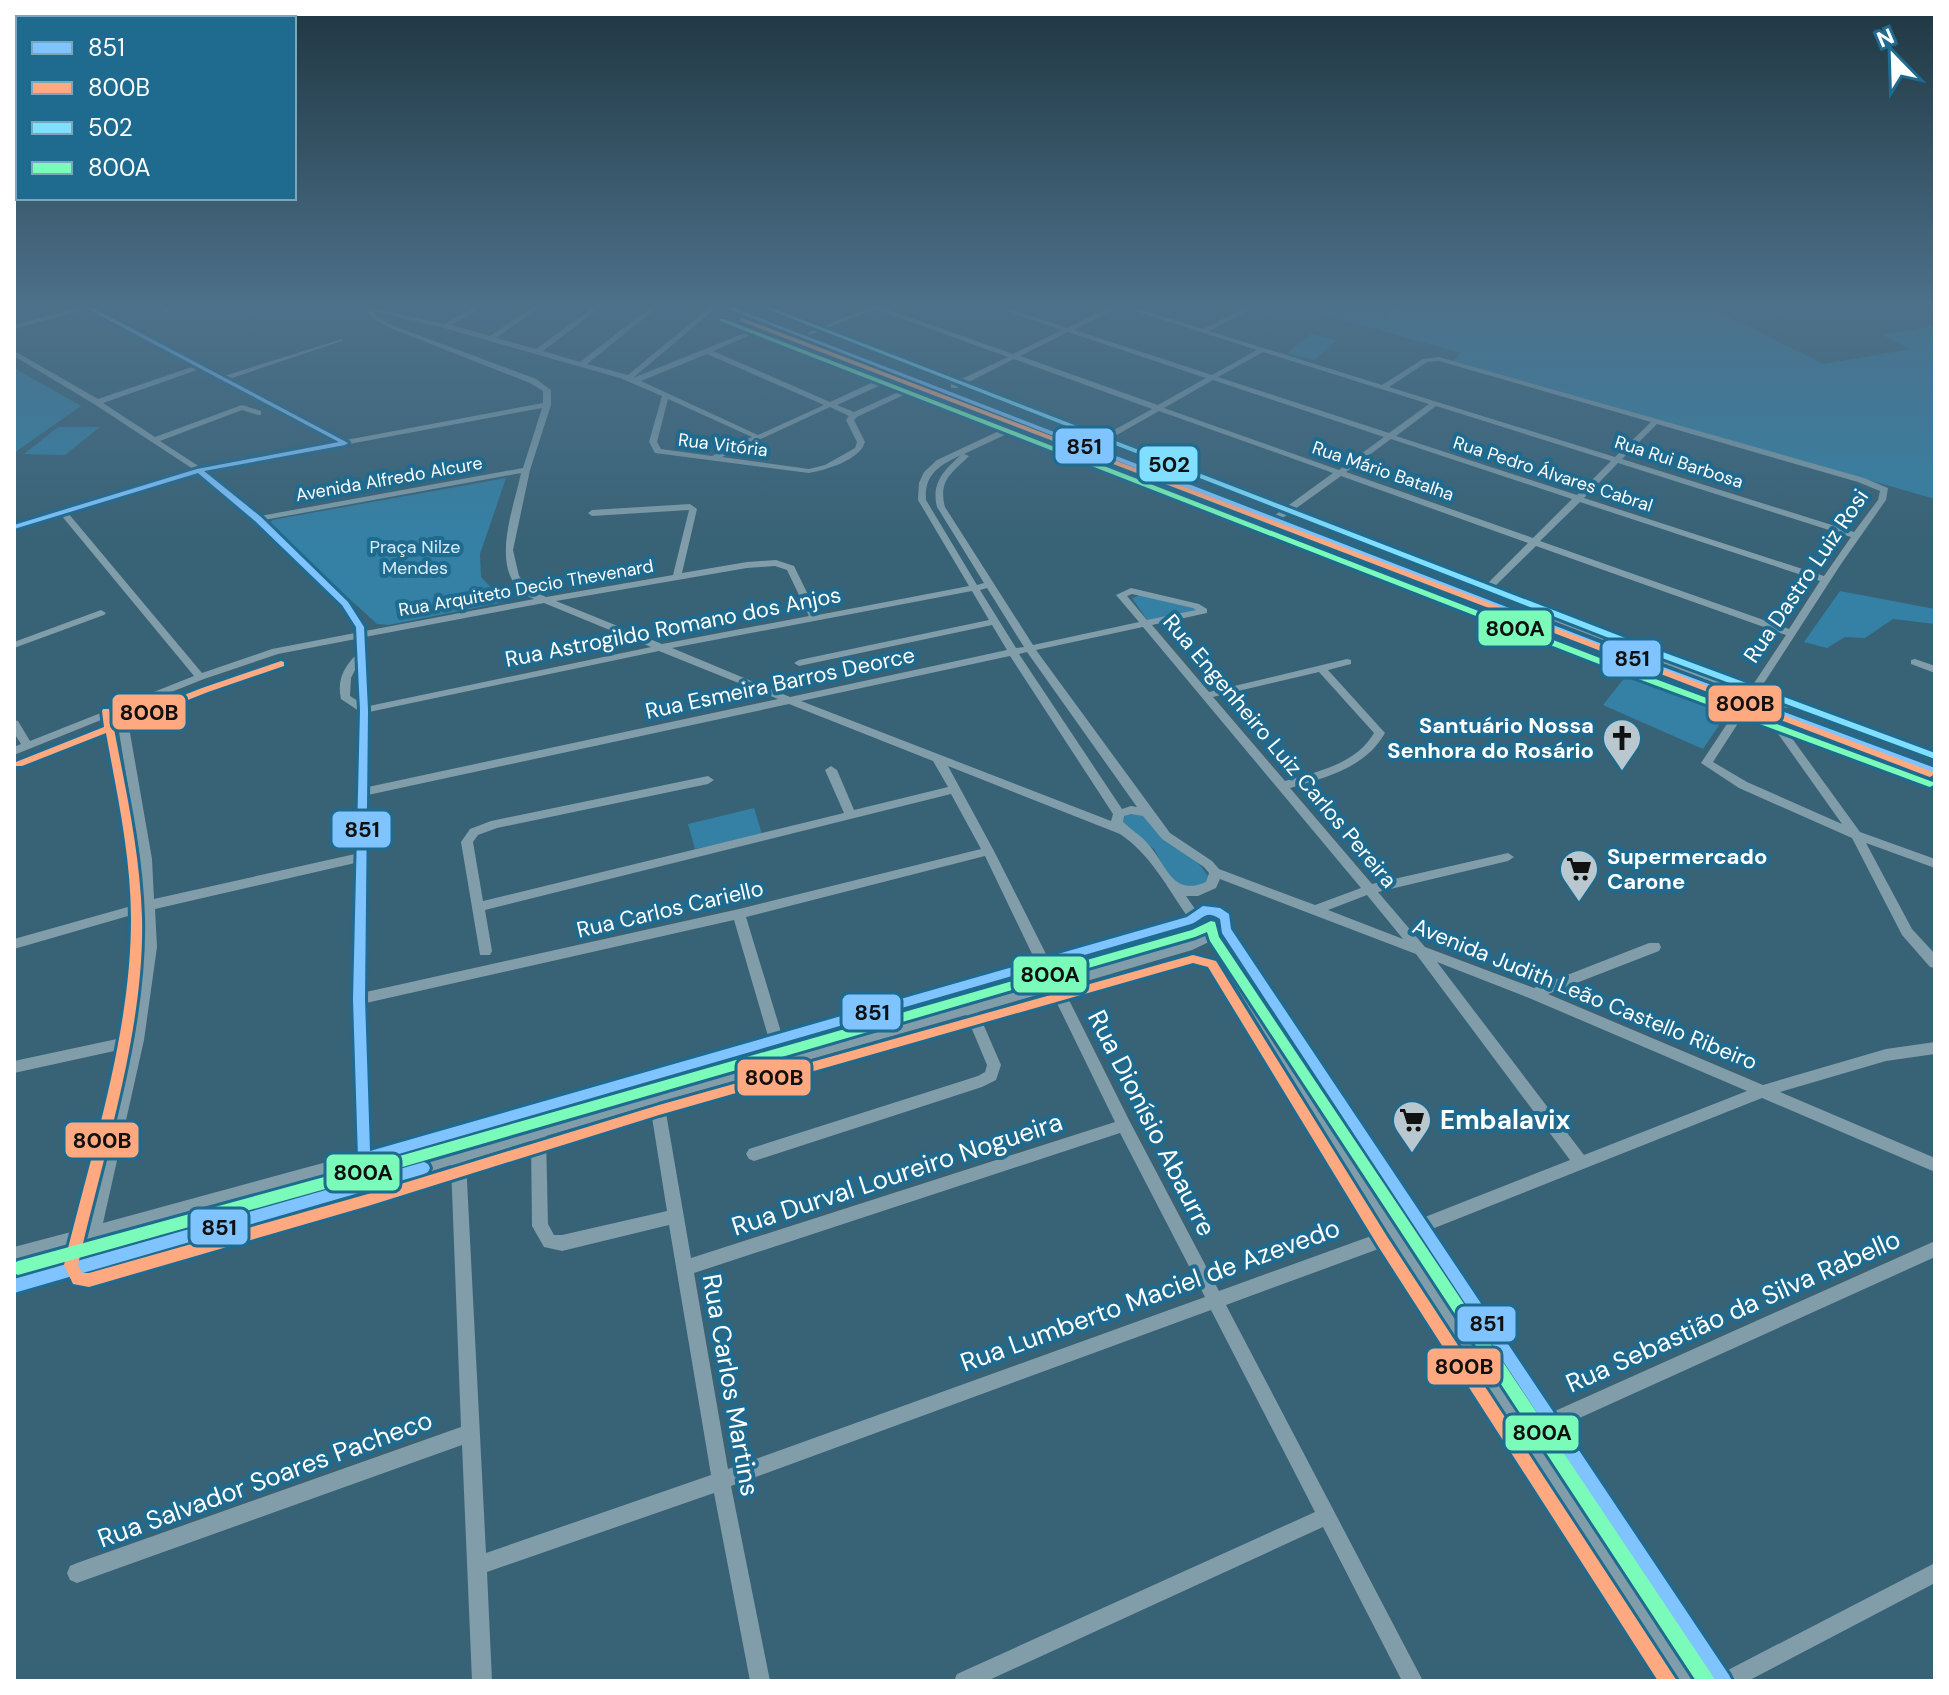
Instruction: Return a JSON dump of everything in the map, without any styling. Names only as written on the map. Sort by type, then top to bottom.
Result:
[{"type":"street","points":[[70,386],[199,470],[258,519],[345,604],[357,621],[361,634],[364,710],[359,999],[364,1187]]},
{"type":"street","points":[[97,402],[144,386]]},
{"type":"street","points":[[237,386],[345,443]]},
{"type":"street","points":[[543,386],[549,394],[547,405],[526,470],[509,550],[510,566],[520,585],[542,600],[1122,830],[1142,844],[1174,888],[1196,931],[1216,934],[1420,1226],[1725,1681],[1935,1574]]},
{"type":"street","points":[[646,386],[757,437]]},
{"type":"street","points":[[788,386],[854,415],[908,391]]},
{"type":"street","points":[[711,459],[872,386]]},
{"type":"street","points":[[932,386],[1082,445],[1486,590],[1751,697],[1764,707],[1856,835],[1907,932],[1935,963]]},
{"type":"street","points":[[954,386],[1280,517],[1751,697],[1788,705],[1935,761]]},
{"type":"street","name":"Rua Mário Batalha","points":[[1096,386],[1790,633]]},
{"type":"street","points":[[1082,445],[1098,442],[1197,386]]},
{"type":"street","name":"Rua Pedro Álvares Cabral","points":[[1236,386],[1825,580]]},
{"type":"street","name":"Rua Rui Barbosa","points":[[1381,386],[1855,535]]},
{"type":"street","points":[[1486,590],[1655,422],[1531,386]]},
{"type":"street","name":"Rua Vitória","points":[[666,395],[653,442],[655,448],[664,453],[805,471],[818,470],[842,460],[861,447],[850,420],[854,415]]},
{"type":"street","points":[[1280,517],[1436,403]]},
{"type":"street","points":[[14,527],[199,470],[547,405]]},
{"type":"street","points":[[155,440],[242,407],[258,413]]},
{"type":"street","name":"Rua Dastro Luiz Rosi","points":[[1655,422],[1861,480],[1882,487],[1886,492],[1707,763],[1732,780],[1856,835]]},
{"type":"street","points":[[1023,423],[940,462],[929,471],[920,491],[931,519],[994,622],[1119,814],[1117,823],[1122,830]]},
{"type":"street","name":"Avenida Judith Leão Castello Ribeiro","points":[[973,448],[939,481],[937,497],[1031,650],[1166,836],[1215,872],[1534,994],[1935,1165]]},
{"type":"street","name":"Avenida Alfredo Alcure","points":[[258,519],[526,470]]},
{"type":"street","points":[[592,513],[693,509],[677,577]]},
{"type":"street","points":[[63,512],[200,677]]},
{"type":"street","name":"Rua Arquiteto Decio Thevenard","points":[[14,751],[200,677],[276,651],[677,577],[760,564],[783,564],[793,570],[815,618]]},
{"type":"street","name":"Rua Astrogildo Romano dos Anjos","points":[[364,710],[659,648],[990,585]]},
{"type":"street","name":"Rua Engenheiro Luiz Carlos Pereira","points":[[1204,611],[1196,606],[1131,591],[1121,595],[1421,951],[1582,1164]]},
{"type":"street","name":"Rua Esmeira Barros Deorce","points":[[364,792],[1204,611]]},
{"type":"street","points":[[14,645],[101,613]]},
{"type":"street","points":[[799,663],[994,622]]},
{"type":"street","points":[[362,655],[346,670],[344,678],[345,697],[364,710]]},
{"type":"street","points":[[1206,696],[1347,662]]},
{"type":"street","points":[[1915,662],[1935,670]]},
{"type":"street","points":[[1282,786],[1341,767],[1377,741],[1380,733],[1321,668]]},
{"type":"street","points":[[1764,707],[1773,703],[1788,705]]},
{"type":"street","points":[[1764,707],[1935,771]]},
{"type":"street","points":[[85,1267],[137,1040],[150,947],[146,859],[120,709]]},
{"type":"street","points":[[14,723],[27,746]]},
{"type":"street","name":"Rua Dionísio Abaurre","points":[[937,757],[1413,1681]]},
{"type":"street","points":[[831,770],[850,814]]},
{"type":"street","points":[[485,951],[467,842],[474,832],[495,824],[708,780]]},
{"type":"street","points":[[478,907],[955,789]]},
{"type":"street","points":[[1119,814],[1131,810],[1147,812]]},
{"type":"street","points":[[1856,835],[1935,864]]},
{"type":"street","name":"Rua Carlos Cariello","points":[[359,999],[739,914],[988,851]]},
{"type":"street","points":[[14,944],[150,905],[362,857]]},
{"type":"street","points":[[1318,909],[1370,889],[1508,857]]},
{"type":"street","points":[[1174,888],[1184,892],[1200,891],[1212,885],[1215,872]]},
{"type":"street","points":[[14,1286],[364,1187],[655,1097],[1192,945],[1216,934],[1227,922],[1200,891]]},
{"type":"street","points":[[14,1255],[652,1076],[1192,918],[1203,910],[1216,911]]},
{"type":"street","points":[[739,914],[776,1038]]},
{"type":"street","points":[[1216,934],[1222,953],[1395,1234],[1685,1681]]},
{"type":"street","points":[[1192,945],[1222,953]]},
{"type":"street","points":[[1534,994],[1654,947]]},
{"type":"street","points":[[754,1154],[991,1076],[994,1065],[970,1009]]},
{"type":"street","points":[[14,1067],[137,1040]]},
{"type":"street","name":"Rua Lumberto Maciel de Azevedo","points":[[476,1566],[721,1481],[1420,1226],[1764,1091],[1886,1055],[1935,1048]]},
{"type":"street","name":"Rua Carlos Martins","points":[[652,1076],[721,1481],[760,1681]]},
{"type":"street","name":"Rua Durval Loureiro Nogueira","points":[[685,1268],[1124,1125]]},
{"type":"street","points":[[538,1132],[540,1226],[550,1242],[562,1243],[676,1216]]},
{"type":"street","points":[[458,1157],[482,1681]]},
{"type":"street","name":"Rua Sebastião da Silva Rabello","points":[[1553,1421],[1935,1249]]},
{"type":"street","name":"Rua Salvador Soares Pacheco","points":[[77,1573],[470,1433]]},
{"type":"street","points":[[964,1681],[1327,1516]]},
{"type":"green space","points":[[14,386],[46,386],[81,406],[14,453]]},
{"type":"green space","points":[[1541,386],[1935,386],[1935,499]]},
{"type":"green space","points":[[58,427],[100,427],[65,455],[24,454]]},
{"type":"green space","name":"Praça Nilze Mendes","points":[[506,478],[480,554],[481,577],[505,602],[388,625],[377,624],[270,526],[272,520]]},
{"type":"green space","points":[[1840,591],[1935,609],[1935,624],[1893,619],[1865,638],[1845,637],[1827,648],[1804,642]]},
{"type":"green space","points":[[1141,595],[1197,610],[1148,621],[1132,598]]},
{"type":"green space","points":[[1630,671],[1728,712],[1703,749],[1603,705]]},
{"type":"green space","points":[[754,808],[762,834],[695,849],[688,824]]},
{"type":"green space","points":[[1127,813],[1145,814],[1153,819],[1192,856],[1210,880],[1197,887],[1172,882],[1154,849],[1127,830],[1119,818]]},
{"type":"transit line","name":"851","points":[[237,386],[345,443]]},
{"type":"transit line","name":"800A","points":[[892,386],[1620,669],[1930,784]]},
{"type":"transit line","name":"800B","points":[[915,386],[1930,774]]},
{"type":"transit line","name":"851","points":[[931,386],[1625,656],[1935,771]]},
{"type":"transit line","name":"502","points":[[969,386],[1630,643],[1935,756]]},
{"type":"transit line","name":"851","points":[[14,527],[199,470],[345,443]]},
{"type":"transit line","name":"851","points":[[199,470],[258,519],[345,604],[360,627],[364,710],[359,999],[364,1158],[1191,920],[1203,910],[1216,911],[1225,917],[1226,930],[1723,1681]]},
{"type":"transit line","name":"800B","points":[[19,764],[205,690],[281,664]]},
{"type":"transit line","name":"800B","points":[[106,711],[132,859],[136,948],[126,1028],[110,1108],[71,1265],[78,1279],[89,1280],[368,1200],[659,1110],[1193,959],[1212,964],[1383,1242],[1668,1681]]},
{"type":"transit line","name":"800A","points":[[18,1268],[368,1171],[1195,933],[1211,925],[1214,938],[1706,1681]]},
{"type":"transit line","name":"851","points":[[14,1286],[424,1168]]},
{"type":"place","name":"Santuário Nossa Senhora do Rosário","points":[[1622,772]]},
{"type":"place","name":"Supermercado Carone","points":[[1579,903]]},
{"type":"place","name":"Embalavix","points":[[1412,1154]]}]
